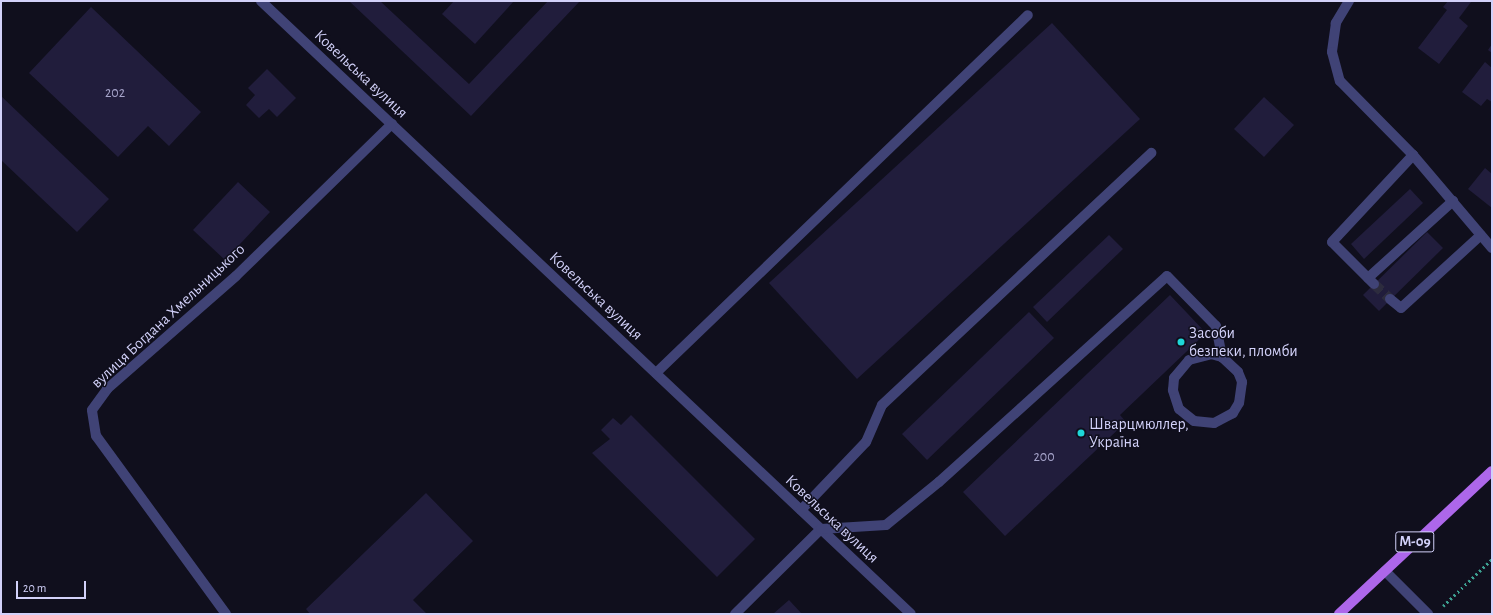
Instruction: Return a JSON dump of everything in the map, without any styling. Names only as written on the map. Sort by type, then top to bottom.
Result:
[{"type":"main road","name":"М-09","points":[[1339,614],[1492,471]]},
{"type":"street","name":"Ковельська вулиця","points":[[261,1],[911,614]]},
{"type":"street","points":[[1349,1],[1336,23],[1332,52],[1340,81],[1413,155],[1492,248]]},
{"type":"street","points":[[656,373],[1028,15]]},
{"type":"street","name":"вулиця Богдана Хмельницького","points":[[226,614],[96,436],[92,410],[107,389],[236,276],[392,124]]},
{"type":"street","points":[[801,510],[866,442],[882,405],[1151,153]]},
{"type":"street","points":[[1413,155],[1332,242],[1371,281],[1453,201]]},
{"type":"street","points":[[1390,299],[1401,308],[1481,235]]},
{"type":"street","points":[[735,614],[821,529],[886,525],[945,477],[1167,276],[1216,326],[1222,357],[1235,368],[1242,382],[1239,404],[1224,419],[1209,423],[1194,421],[1179,408],[1175,399],[1174,378],[1189,360],[1211,354],[1222,357]]},
{"type":"street","points":[[1385,571],[1428,614]]},
{"type":"path","points":[[1441,608],[1492,559]]},
{"type":"building","points":[[349,1],[380,1],[469,84],[548,1],[580,1],[471,116]]},
{"type":"building","points":[[454,1],[514,1],[475,44],[442,14]]},
{"type":"building","points":[[1448,1],[1471,2],[1459,18],[1468,26],[1439,64],[1418,48],[1447,10],[1443,7]]},
{"type":"building","points":[[91,7],[201,112],[169,146],[148,126],[118,157],[29,73]]},
{"type":"building","points":[[1052,23],[1140,119],[857,379],[769,283]]},
{"type":"building","points":[[1492,44],[1492,53],[1488,50]]},
{"type":"building","points":[[1485,62],[1492,68],[1492,102],[1487,99],[1481,106],[1462,92]]},
{"type":"building","points":[[267,69],[296,98],[277,117],[269,109],[259,118],[246,105],[255,95],[248,88]]},
{"type":"building","points":[[1,96],[109,199],[77,232],[1,160]]},
{"type":"building","points":[[1264,97],[1294,125],[1264,157],[1234,129]]},
{"type":"building","points":[[1485,168],[1492,174],[1492,208],[1468,189]]},
{"type":"building","points":[[238,182],[270,212],[225,260],[193,230]]},
{"type":"building","points":[[1410,189],[1423,203],[1364,259],[1351,244]]},
{"type":"building","points":[[1427,232],[1443,248],[1379,311],[1363,295]]},
{"type":"building","points":[[1109,235],[1123,249],[1047,322],[1033,307]]},
{"type":"building","points":[[1170,295],[1206,333],[1120,415],[1126,422],[1005,536],[963,492]]},
{"type":"building","points":[[1029,312],[1054,338],[927,460],[902,434]]},
{"type":"building","points":[[631,415],[755,539],[717,577],[592,453],[610,439],[601,430],[613,418],[621,425]]},
{"type":"building","points":[[426,493],[473,541],[413,600],[427,614],[310,614],[306,609]]},
{"type":"building","points":[[789,600],[802,614],[773,614]]},
{"type":"tunnel","points":[[1374,284],[1390,299]]},
{"type":"place","name":"Засоби безпеки, пломби","points":[[1181,342]]},
{"type":"place","name":"Шварцмюллер, Україна","points":[[1081,433]]}]
